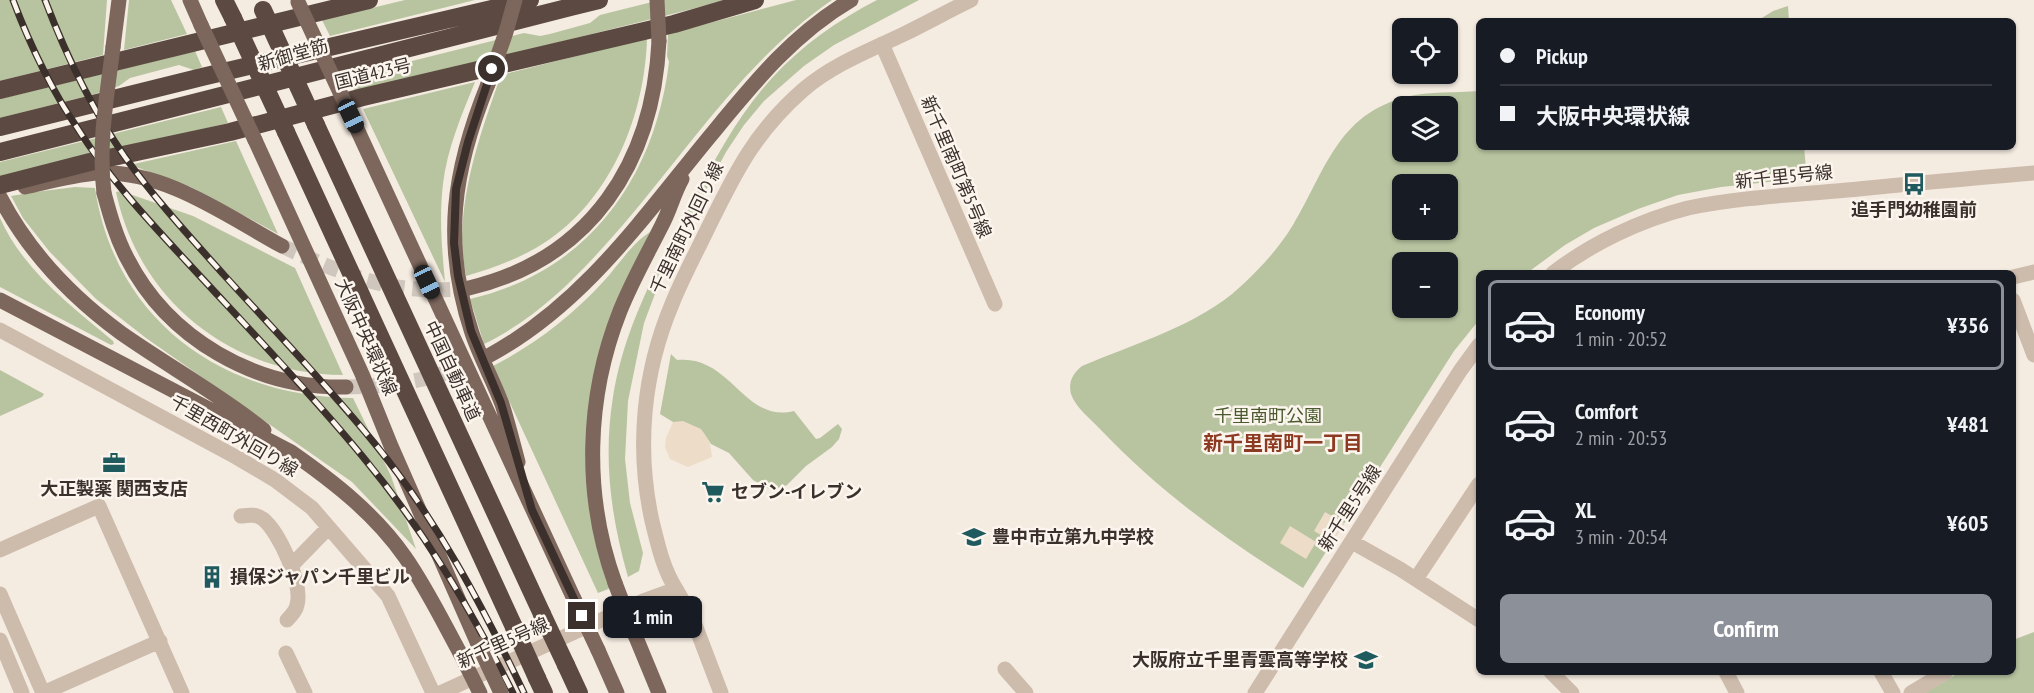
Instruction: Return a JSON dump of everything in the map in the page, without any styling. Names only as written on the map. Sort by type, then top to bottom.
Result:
[{"type":"highway","points":[[224,0],[540,686]]},
{"type":"highway","points":[[0,90],[369,0]]},
{"type":"highway","name":"新御堂筋","points":[[0,127],[530,0]]},
{"type":"highway","name":"新御堂筋","points":[[0,152],[214,99],[345,62],[598,0]]},
{"type":"highway","name":"国道423号","points":[[0,193],[90,162],[230,132],[363,97],[674,24],[755,0]]},
{"type":"highway","name":"中国自動車道","points":[[260,5],[579,693]]},
{"type":"main road","points":[[119,0],[102,129],[101,162],[104,193],[116,233],[127,257],[140,279],[163,309],[203,345],[235,363],[271,377],[321,387],[346,387]]},
{"type":"main road","name":"大阪中央環状線","points":[[190,0],[362,374],[391,446],[501,693]]},
{"type":"main road","points":[[515,0],[468,142],[456,189],[455,259],[471,331],[501,403],[532,510]]},
{"type":"main road","points":[[469,288],[513,275],[547,257],[578,234],[604,205],[629,164],[653,93],[659,41],[657,0]]},
{"type":"main road","points":[[490,355],[540,323],[579,289],[641,221],[770,64],[798,38],[851,0]]},
{"type":"main road","points":[[298,1],[617,693]]},
{"type":"main road","points":[[659,693],[615,582],[601,537],[595,493],[593,439],[598,385],[623,303],[672,207],[679,184],[702,145]]},
{"type":"main road","points":[[282,246],[190,195],[130,175],[96,174],[0,193],[16,225],[43,262],[81,300],[119,332],[236,408],[355,501],[391,539],[428,592],[480,693]]},
{"type":"main road","points":[[0,300],[291,452]]},
{"type":"street","name":"千里南町外回り線","points":[[676,589],[667,574],[647,499],[643,457],[648,386],[668,313],[726,191],[759,135],[816,79],[848,60],[970,0]]},
{"type":"street","name":"新千里南町第5号線","points":[[882,44],[994,304]]},
{"type":"street","name":"新千里5号線","points":[[1558,270],[1603,241],[1644,223],[1688,208],[1813,193],[2034,173]]},
{"type":"street","points":[[2016,276],[2034,272]]},
{"type":"street","points":[[2016,308],[2034,355]]},
{"type":"street","name":"千里西町外回り線","points":[[0,330],[256,468],[312,508],[388,596],[433,693]]},
{"type":"street","name":"新千里5号線","points":[[1255,693],[1476,349]]},
{"type":"street","points":[[1416,579],[1476,489]]},
{"type":"street","points":[[0,550],[99,506],[182,693]]},
{"type":"street","points":[[241,516],[254,515],[262,518],[273,531],[291,566],[296,582],[298,604],[287,620]]},
{"type":"street","points":[[291,566],[328,528]]},
{"type":"street","points":[[1352,542],[1416,579],[1476,618]]},
{"type":"street","name":"新千里5号線","points":[[440,693],[643,601],[676,589]]},
{"type":"street","points":[[676,589],[692,616],[721,693]]},
{"type":"street","points":[[0,594],[43,693],[68,688],[160,641]]},
{"type":"street","points":[[0,640],[22,693]]},
{"type":"street","points":[[286,652],[305,693]]},
{"type":"street","points":[[1005,669],[1026,693]]},
{"type":"street","points":[[1554,675],[1572,693]]},
{"type":"street","points":[[1728,675],[1737,693]]},
{"type":"street","points":[[1883,675],[1893,693]]},
{"type":"street","points":[[1911,693],[1941,675]]},
{"type":"green space","points":[[0,0],[107,0],[103,55],[0,81]]},
{"type":"green space","points":[[129,0],[171,0],[187,34],[124,50]]},
{"type":"green space","points":[[405,0],[475,0],[330,36],[322,20]]},
{"type":"green space","points":[[660,0],[728,0],[356,93],[348,77],[524,33],[540,36],[550,34],[590,23],[600,15]]},
{"type":"green space","points":[[796,0],[832,0],[801,23],[745,77],[622,226],[576,276],[524,321],[484,344],[470,299],[512,286],[549,267],[581,243],[608,214],[631,181],[649,144],[661,104],[669,62],[668,34]]},
{"type":"green space","points":[[877,0],[919,0],[834,45],[804,66],[764,101],[726,152],[661,278],[644,323],[628,401],[625,459],[630,503],[643,553],[639,571],[628,577],[617,533],[610,488],[610,420],[618,371],[644,298],[666,250],[718,155],[737,123],[759,93],[783,66],[808,45],[834,25]]},
{"type":"green space","points":[[1788,6],[1789,18],[1762,18]]},
{"type":"green space","points":[[647,38],[640,95],[632,123],[608,176],[591,200],[572,221],[550,239],[510,261],[466,276],[462,239],[466,196],[481,135],[501,75]]},
{"type":"green space","points":[[195,51],[202,67],[194,70],[179,65],[130,78],[119,86],[95,94],[0,118],[0,99]]},
{"type":"green space","points":[[475,82],[451,145],[443,184],[441,221],[445,282],[363,109]]},
{"type":"green space","name":"千里南町公園","points":[[1476,91],[1476,150],[1804,150],[1807,178],[1721,187],[1678,195],[1594,228],[1565,245],[1531,270],[1476,270],[1476,324],[1454,351],[1303,588],[1222,534],[1148,475],[1080,408],[1071,394],[1071,382],[1082,366],[1186,323],[1224,300],[1240,287],[1282,242],[1336,147],[1364,117],[1383,105],[1392,102],[1392,162],[1458,162],[1458,96],[1410,96]]},
{"type":"green space","points":[[221,107],[228,123],[0,179],[0,162]]},
{"type":"green space","points":[[236,141],[278,234],[191,187],[136,167],[134,164]]},
{"type":"green space","points":[[75,187],[95,188],[106,235],[125,277],[151,313],[183,342],[220,366],[261,383],[305,394],[353,398],[391,476],[416,549],[352,482],[146,338],[96,299],[49,251],[23,218],[11,196]]},
{"type":"green space","points":[[121,191],[193,216],[295,268],[343,375],[302,371],[264,361],[228,346],[196,324],[169,298],[146,267],[128,231],[116,192]]},
{"type":"green space","points":[[0,218],[21,254],[35,271],[114,344],[111,345],[0,287]]},
{"type":"green space","points":[[650,232],[602,345],[595,538],[603,569],[611,588],[598,593],[493,366],[538,339],[565,318],[591,295],[637,243]]},
{"type":"green space","points":[[671,354],[677,360],[695,361],[711,367],[762,408],[777,412],[794,411],[816,439],[838,424],[842,429],[839,439],[787,485],[776,491],[769,489],[753,480],[729,453],[711,444],[703,432],[673,422],[660,414]]},
{"type":"green space","points":[[0,370],[44,394],[0,416]]},
{"type":"green space","points":[[2034,632],[2034,693],[1925,693],[1955,675],[2016,675],[2016,639]]},
{"type":"shaded area","points":[[683,421],[701,429],[709,441],[712,457],[688,467],[670,459],[665,447],[673,422]]},
{"type":"shaded area","points":[[1325,512],[1344,523],[1333,542],[1314,531]]},
{"type":"shaded area","points":[[1290,526],[1316,542],[1306,559],[1280,543]]},
{"type":"tunnel","points":[[282,246],[329,267],[372,282],[418,289],[469,288]]},
{"type":"tunnel","points":[[346,387],[420,380],[454,370],[490,355]]},
{"type":"railway","points":[[13,0],[50,82],[90,147],[116,182],[298,382],[385,485],[445,570],[513,693]]},
{"type":"railway","points":[[45,0],[80,81],[101,120],[125,157],[173,218],[339,401],[397,473],[419,503],[457,564],[524,693]]},
{"type":"place","name":"追手門幼稚園前","points":[[1914,184]]},
{"type":"place","name":"大正製薬 関西支店","points":[[114,463]]},
{"type":"place","name":"セブン-イレブン","points":[[713,492]]},
{"type":"place","name":"豊中市立第九中学校","points":[[974,537]]},
{"type":"place","name":"損保ジャパン千里ビル","points":[[212,577]]},
{"type":"place","name":"大阪府立千里青雲高等学校","points":[[1366,660]]},
{"type":"district","name":"新千里南町一丁目","points":[[1283,443]]},
{"type":"route","points":[[492,69],[475,116],[456,189],[454,243],[458,276],[471,331],[501,403],[532,510],[582,616]]}]
